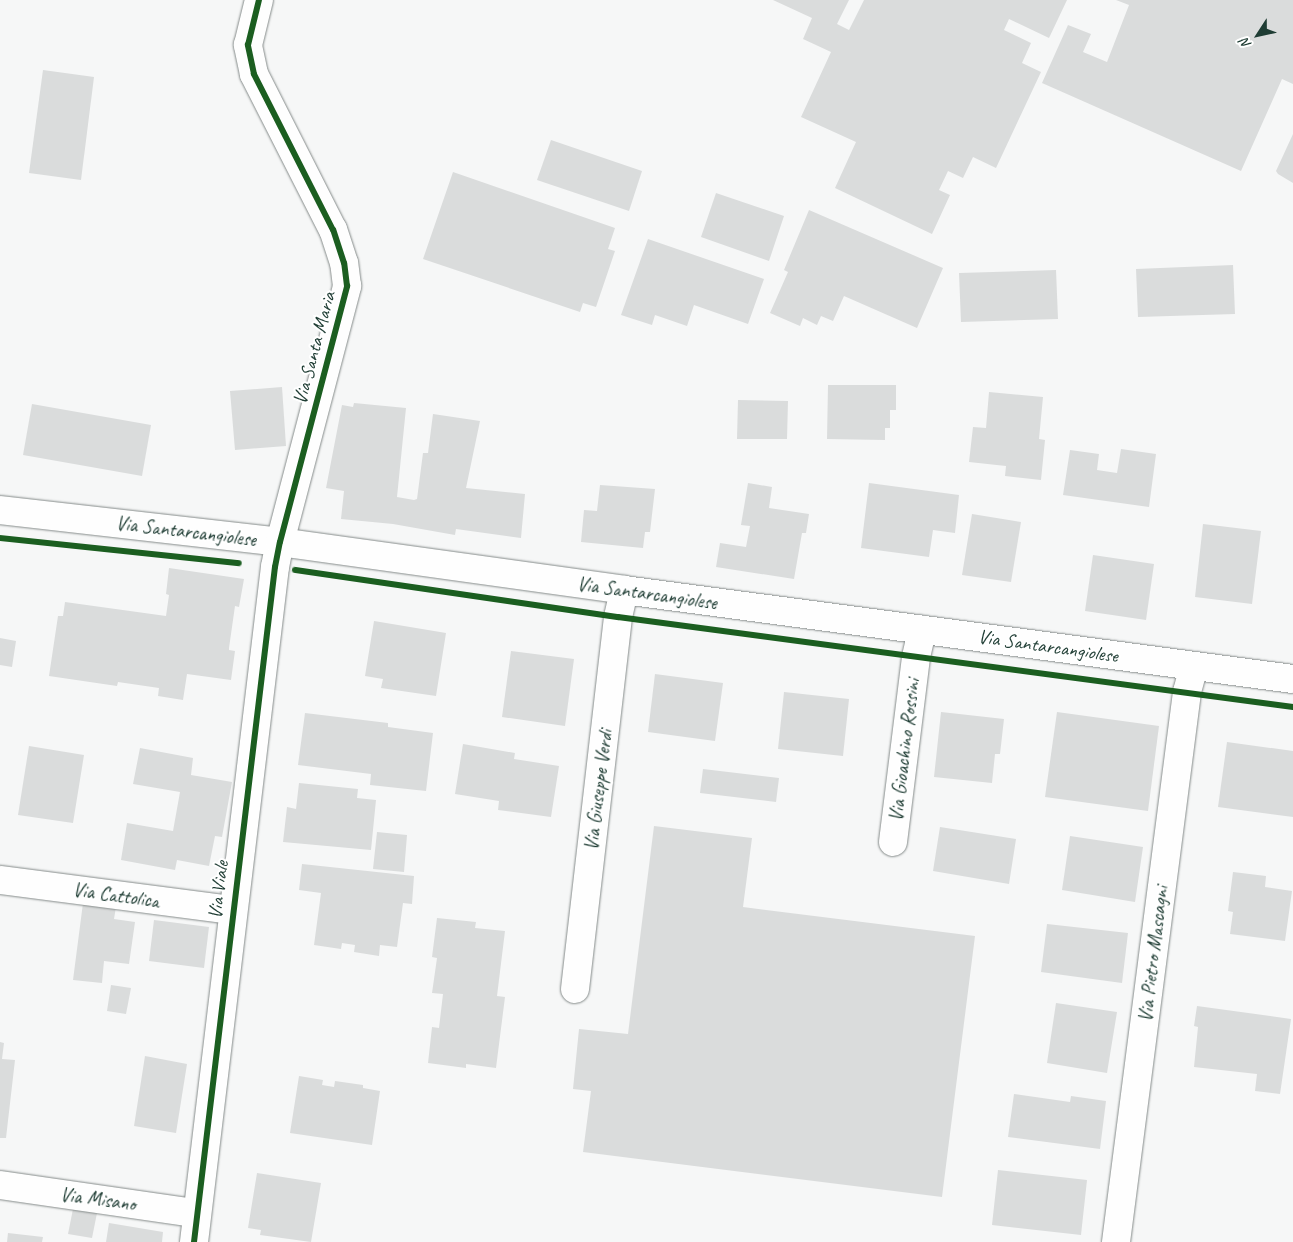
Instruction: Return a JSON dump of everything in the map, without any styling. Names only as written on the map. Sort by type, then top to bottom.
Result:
[{"type":"street","name":"Via Santa Maria","points":[[258,0],[248,45],[254,74],[333,230],[344,263],[347,286],[280,542]]},
{"type":"street","name":"Via Santarcangiolese","points":[[0,510],[280,542],[1293,679]]},
{"type":"street","name":"Via Viale","points":[[194,1242],[195,1213],[232,910],[280,542]]},
{"type":"street","name":"Via Giuseppe Verdi","points":[[574,989],[618,617],[624,590]]},
{"type":"street","name":"Via Gioachino Rossini","points":[[892,842],[916,657],[922,630]]},
{"type":"street","name":"Via Pietro Mascagni","points":[[1116,1242],[1186,702],[1194,666]]},
{"type":"street","name":"Via Cattolica","points":[[0,880],[232,910]]},
{"type":"street","name":"Via Misano","points":[[0,1185],[195,1213]]},
{"type":"building","points":[[773,0],[849,0],[837,24],[849,30],[864,0],[1067,0],[1049,38],[1009,19],[1004,30],[1031,43],[1022,63],[1041,72],[996,168],[973,157],[963,178],[948,171],[939,190],[950,195],[932,234],[835,188],[856,142],[801,117],[831,52],[803,39],[812,18]]},
{"type":"building","points":[[1116,0],[1293,0],[1293,84],[1282,79],[1241,171],[1042,83],[1068,25],[1091,34],[1083,52],[1107,62],[1129,5]]},
{"type":"building","points":[[43,70],[94,77],[81,180],[29,173]]},
{"type":"building","points":[[1293,134],[1293,183],[1276,171]]},
{"type":"building","points":[[551,140],[642,171],[629,211],[537,180]]},
{"type":"building","points":[[453,172],[615,228],[608,249],[615,251],[596,307],[583,303],[580,312],[423,259]]},
{"type":"building","points":[[716,193],[784,216],[769,261],[701,237]]},
{"type":"building","points":[[809,210],[943,268],[917,328],[844,296],[833,321],[821,316],[817,325],[803,318],[800,326],[770,313],[788,272],[784,270]]},
{"type":"building","points":[[648,239],[764,279],[748,324],[694,305],[687,326],[655,315],[652,325],[621,315]]},
{"type":"building","points":[[1233,265],[1235,314],[1138,317],[1136,269]]},
{"type":"building","points":[[1056,270],[1058,319],[961,322],[959,273]]},
{"type":"building","points":[[828,385],[896,385],[896,410],[890,410],[890,428],[885,428],[885,440],[827,439]]},
{"type":"building","points":[[282,387],[286,446],[235,450],[230,391]]},
{"type":"building","points":[[989,392],[1043,397],[1039,439],[1045,440],[1041,480],[1005,476],[1006,466],[969,462],[973,427],[986,428]]},
{"type":"building","points":[[738,400],[788,401],[787,439],[737,439]]},
{"type":"building","points":[[354,403],[406,408],[397,497],[414,500],[417,499],[423,453],[428,453],[433,414],[480,421],[466,488],[525,494],[521,538],[456,529],[455,535],[393,524],[341,519],[344,491],[326,488],[342,405],[353,407]]},
{"type":"building","points":[[32,404],[151,425],[142,476],[23,455]]},
{"type":"building","points":[[1121,449],[1156,454],[1149,507],[1063,495],[1070,450],[1099,454],[1097,470],[1117,473]]},
{"type":"building","points":[[748,483],[772,487],[769,508],[809,514],[806,533],[802,533],[794,579],[716,567],[720,543],[746,547],[750,526],[741,525]]},
{"type":"building","points":[[869,483],[959,495],[955,533],[933,530],[929,557],[861,548]]},
{"type":"building","points":[[600,485],[655,489],[650,532],[645,532],[643,548],[581,542],[584,510],[597,511]]},
{"type":"building","points":[[972,514],[1021,522],[1011,582],[962,575]]},
{"type":"building","points":[[1203,524],[1261,531],[1252,604],[1195,597]]},
{"type":"building","points":[[1093,555],[1154,564],[1146,620],[1085,611]]},
{"type":"building","points":[[169,568],[244,579],[239,607],[235,606],[229,648],[229,650],[235,651],[231,680],[187,674],[183,700],[158,696],[159,688],[118,682],[117,686],[49,676],[58,616],[63,616],[65,602],[166,616],[169,595],[166,594]]},
{"type":"building","points":[[374,621],[446,633],[436,696],[381,688],[383,679],[365,676]]},
{"type":"building","points":[[0,638],[16,641],[12,667],[0,665]]},
{"type":"building","points":[[511,651],[574,659],[565,726],[502,717]]},
{"type":"building","points":[[655,674],[723,683],[715,741],[648,732]]},
{"type":"building","points":[[784,692],[849,699],[843,756],[778,749]]},
{"type":"building","points":[[941,712],[1004,719],[1000,754],[995,754],[992,783],[934,777]]},
{"type":"building","points":[[1057,712],[1159,726],[1148,811],[1045,797]]},
{"type":"building","points":[[305,713],[388,723],[388,727],[433,733],[426,791],[370,785],[371,774],[298,765]]},
{"type":"building","points":[[1227,742],[1293,751],[1293,817],[1218,807]]},
{"type":"building","points":[[463,744],[515,753],[514,759],[559,766],[551,817],[498,810],[499,801],[455,794]]},
{"type":"building","points":[[29,746],[84,755],[73,823],[18,815]]},
{"type":"building","points":[[140,748],[193,758],[191,775],[232,782],[222,837],[215,836],[209,866],[177,860],[175,870],[121,860],[127,823],[173,831],[180,792],[133,784]]},
{"type":"building","points":[[703,769],[779,778],[776,802],[700,793]]},
{"type":"building","points":[[299,783],[358,789],[357,798],[376,800],[371,850],[283,842],[287,807],[296,809]]},
{"type":"building","points":[[654,826],[752,838],[743,907],[975,936],[942,1197],[583,1152],[591,1091],[573,1089],[579,1029],[628,1034]]},
{"type":"building","points":[[940,827],[1016,839],[1009,884],[933,871]]},
{"type":"building","points":[[377,832],[407,835],[404,872],[373,869]]},
{"type":"building","points":[[1070,836],[1143,847],[1135,902],[1062,890]]},
{"type":"building","points":[[302,864],[414,876],[412,904],[403,903],[397,947],[380,945],[379,956],[354,952],[355,945],[342,943],[341,949],[314,945],[321,893],[299,890]]},
{"type":"building","points":[[1233,872],[1266,876],[1265,887],[1292,891],[1285,941],[1230,934],[1233,912],[1228,911]]},
{"type":"building","points":[[83,903],[116,907],[114,919],[135,922],[129,964],[104,961],[102,983],[73,980]]},
{"type":"building","points":[[437,918],[476,922],[475,928],[505,931],[497,996],[505,997],[496,1068],[466,1064],[466,1068],[428,1063],[432,1027],[439,1028],[443,994],[432,993],[437,958],[432,957]]},
{"type":"building","points":[[154,920],[209,927],[204,968],[149,961]]},
{"type":"building","points":[[1047,924],[1128,933],[1122,983],[1041,972]]},
{"type":"building","points":[[111,985],[131,988],[126,1014],[107,1011]]},
{"type":"building","points":[[1056,1003],[1117,1012],[1107,1073],[1047,1063]]},
{"type":"building","points":[[1197,1006],[1291,1019],[1280,1094],[1255,1091],[1257,1074],[1194,1067],[1198,1027],[1194,1026]]},
{"type":"building","points":[[0,1042],[4,1043],[2,1059],[15,1060],[6,1138],[0,1138]]},
{"type":"building","points":[[145,1056],[187,1064],[176,1133],[134,1126]]},
{"type":"building","points":[[299,1076],[323,1080],[322,1085],[334,1087],[335,1081],[363,1085],[363,1088],[380,1091],[372,1145],[290,1133]]},
{"type":"building","points":[[1014,1094],[1070,1102],[1071,1096],[1106,1101],[1100,1149],[1008,1137]]},
{"type":"building","points":[[998,1170],[1087,1180],[1081,1235],[992,1225]]},
{"type":"building","points":[[257,1173],[321,1183],[311,1242],[260,1235],[261,1230],[248,1228]]},
{"type":"building","points":[[74,1204],[98,1208],[92,1238],[68,1234]]},
{"type":"building","points":[[109,1223],[163,1232],[162,1242],[106,1242]]},
{"type":"building","points":[[8,1233],[43,1237],[42,1242],[7,1242]]},
{"type":"cycle path","points":[[194,1242],[275,567],[347,286],[344,263],[333,230],[254,74],[248,45],[259,0]]},
{"type":"cycle path","points":[[0,538],[239,563]]},
{"type":"cycle path","points":[[295,570],[618,617],[1293,707]]}]
